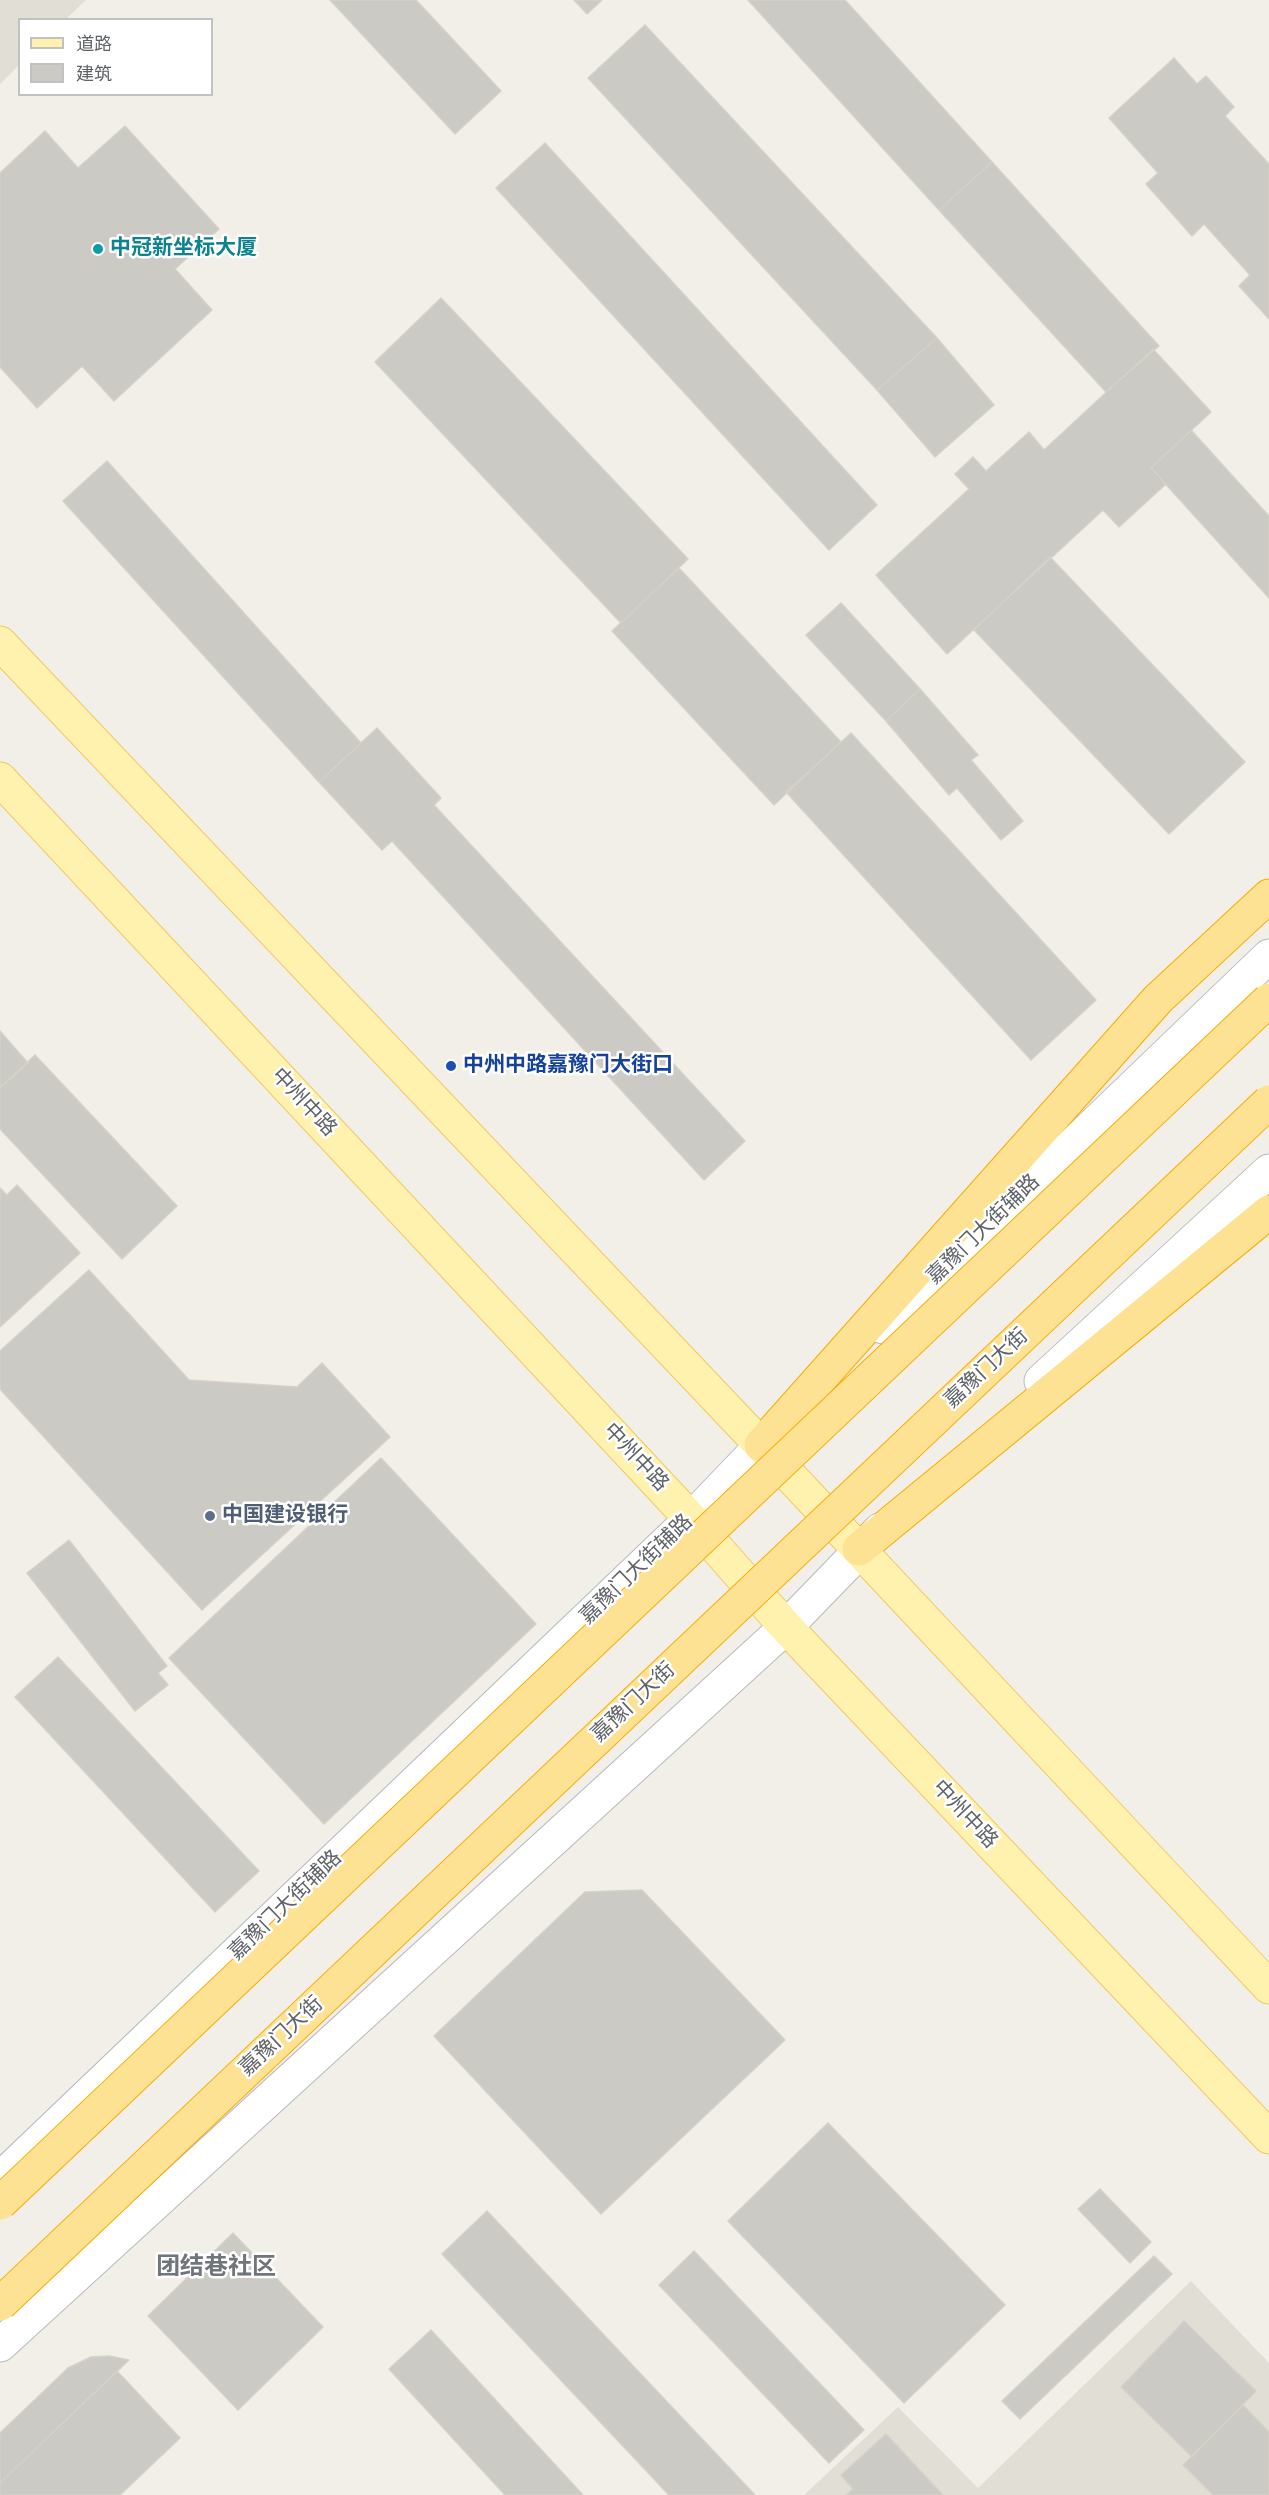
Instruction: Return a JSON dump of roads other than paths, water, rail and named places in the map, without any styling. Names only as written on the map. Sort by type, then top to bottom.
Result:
[{"type":"highway","points":[[761,1445],[1158,999],[1269,896]]},
{"type":"highway","points":[[0,2203],[1269,1000]]},
{"type":"highway","name":"嘉豫门大街","points":[[0,2304],[1269,1102]]},
{"type":"highway","points":[[859,1549],[1269,1212]]},
{"type":"main road","points":[[0,643],[761,1445],[1269,1987]]},
{"type":"main road","name":"中州中路","points":[[0,779],[691,1519],[786,1627],[1269,2138]]},
{"type":"main road","name":"嘉豫门大街辅路","points":[[0,2179],[691,1519],[761,1445],[1269,956]]},
{"type":"main road","points":[[0,2345],[786,1627],[859,1549],[1269,1171]]},
{"type":"place","name":"中冠新坐标大厦","points":[[98,249]]},
{"type":"place","name":"中州中路嘉豫门大街口","points":[[451,1066]]},
{"type":"place","name":"中国建设银行","points":[[210,1516]]},
{"type":"district","name":"团结巷社区","points":[[216,2268]]}]
